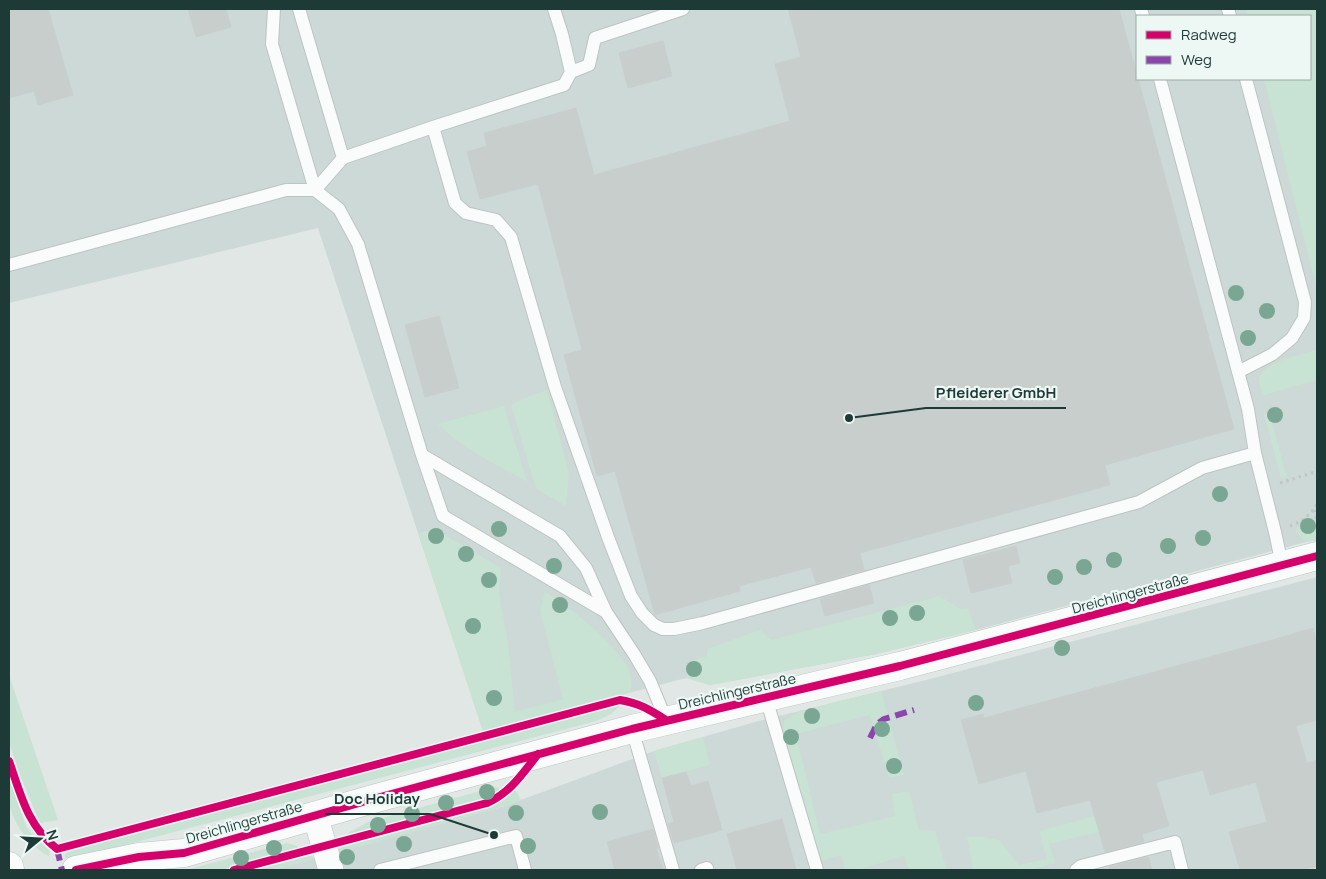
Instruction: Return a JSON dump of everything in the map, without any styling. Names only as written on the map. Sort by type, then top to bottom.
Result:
[{"type":"street","name":"Dreichlingerstraße","points":[[76,870],[139,857],[184,852],[666,720],[766,698],[933,657],[1317,556]]},
{"type":"street","points":[[315,815],[331,870]]},
{"type":"street","name":"Dreichlingerstraße","points":[[157,870],[184,852]]},
{"type":"street","points":[[9,866],[10,870]]},
{"type":"lane","points":[[274,9],[272,44],[315,190],[339,209],[358,244],[422,455],[443,516],[606,612]]},
{"type":"lane","points":[[299,9],[343,158]]},
{"type":"lane","points":[[9,265],[286,190],[315,190],[343,158],[433,127],[564,86],[571,72],[554,9]]},
{"type":"lane","points":[[571,72],[589,65],[596,38],[670,11],[683,9]]},
{"type":"lane","points":[[1160,80],[1248,409],[1282,565]]},
{"type":"lane","points":[[1238,372],[1273,354],[1292,338],[1304,318],[1305,302],[1246,80]]},
{"type":"lane","points":[[433,127],[455,203],[466,213],[496,220],[511,237],[555,387],[609,540],[631,596],[642,613],[654,625],[663,629],[674,629],[703,623],[1140,502],[1202,468],[1256,452]]},
{"type":"lane","points":[[422,455],[560,536],[586,568],[606,612],[650,682],[666,720]]},
{"type":"lane","points":[[766,698],[817,870]]},
{"type":"lane","points":[[632,729],[673,870]]},
{"type":"lane","points":[[380,870],[516,836],[525,870]]},
{"type":"lane","points":[[1076,870],[1081,866],[1175,842],[1182,870]]},
{"type":"path","points":[[1264,487],[1315,472]]},
{"type":"path","points":[[1275,532],[1297,523],[1314,510],[1317,504]]},
{"type":"path","points":[[1314,510],[1317,523]]},
{"type":"shaded area","points":[[9,9],[1317,9],[1317,540],[976,630],[876,654],[710,685],[686,678],[483,731],[318,228],[9,303]]},
{"type":"shaded area","points":[[1317,577],[1317,870],[273,870],[502,807],[654,751],[755,722],[930,679]]},
{"type":"green space","points":[[1246,9],[1317,9],[1317,290],[1264,80],[1311,80],[1311,15],[1248,15]]},
{"type":"green space","points":[[1317,350],[1317,380],[1264,395],[1259,384],[1259,377],[1264,370],[1291,357]]},
{"type":"green space","points":[[547,390],[569,473],[566,506],[536,489],[511,405]]},
{"type":"green space","points":[[504,406],[527,482],[457,441],[438,424]]},
{"type":"green space","points":[[1269,413],[1287,477],[1281,479],[1264,414]]},
{"type":"green space","points":[[1317,520],[1317,540],[1306,542],[1296,531],[1300,525]]},
{"type":"green space","points":[[434,529],[501,568],[499,593],[508,642],[515,712],[563,699],[540,611],[545,592],[592,627],[621,657],[630,673],[631,692],[483,731],[418,533]]},
{"type":"green space","points":[[940,596],[960,609],[968,608],[976,630],[876,654],[710,685],[686,678],[692,661],[707,656],[707,649],[760,630],[771,640]]},
{"type":"green space","points":[[9,675],[58,820],[40,823],[20,775],[9,742]]},
{"type":"green space","points":[[881,691],[904,775],[889,778],[870,715],[796,734],[820,834],[895,816],[892,794],[909,791],[919,830],[935,831],[947,870],[909,870],[904,856],[857,870],[845,870],[841,855],[821,861],[783,729],[784,721],[792,715],[806,710]]},
{"type":"green space","points":[[621,705],[611,714],[596,721],[98,852],[68,859],[65,858],[67,852],[77,848]]},
{"type":"green space","points":[[703,737],[710,765],[662,778],[654,751]]},
{"type":"green space","points":[[9,778],[26,826],[33,836],[50,851],[49,856],[35,847],[18,826],[8,799]]},
{"type":"green space","points":[[495,787],[499,788],[501,792],[489,799],[345,838],[350,832],[368,822]]},
{"type":"green space","points":[[516,791],[521,800],[336,853],[342,846],[491,805],[499,802]]},
{"type":"green space","points":[[1095,816],[1099,832],[1049,844],[1055,863],[1030,870],[973,870],[967,837],[984,837],[999,840],[1019,865],[1047,859],[1039,831]]},
{"type":"green space","points":[[287,843],[303,848],[221,870],[186,870]]},
{"type":"green space","points":[[310,854],[314,859],[273,870],[248,870]]},
{"type":"building","points":[[9,9],[48,9],[73,95],[38,105],[34,91],[9,98]]},
{"type":"building","points":[[188,9],[226,9],[231,27],[196,37]]},
{"type":"building","points":[[788,9],[1119,9],[1136,71],[1136,80],[1138,80],[1234,429],[1105,465],[1110,485],[860,553],[864,570],[816,583],[811,567],[739,586],[740,591],[655,615],[615,471],[597,476],[564,355],[582,350],[538,184],[480,199],[467,152],[487,146],[484,133],[576,108],[594,175],[790,121],[775,64],[801,57]]},
{"type":"building","points":[[663,41],[672,76],[628,88],[619,53]]},
{"type":"building","points":[[439,316],[459,388],[425,397],[405,325]]},
{"type":"building","points":[[1016,546],[1020,563],[1008,566],[1012,583],[971,593],[963,560]]},
{"type":"building","points":[[869,585],[874,603],[825,616],[820,599]]},
{"type":"building","points":[[1313,628],[1317,644],[1317,720],[1296,726],[1307,763],[1317,760],[1317,866],[1300,870],[1240,870],[1229,832],[1267,822],[1256,782],[1210,795],[1203,770],[1156,782],[1169,826],[1142,834],[1144,842],[1105,852],[1090,800],[1037,813],[1026,771],[979,784],[961,720],[983,714],[984,718]]},
{"type":"building","points":[[686,772],[691,786],[708,781],[722,830],[674,843],[668,824],[674,822],[662,778]]},
{"type":"building","points":[[782,819],[796,870],[737,870],[727,834]]},
{"type":"building","points":[[653,829],[658,848],[656,848],[663,870],[615,870],[607,842]]},
{"type":"building","points":[[1148,857],[1152,870],[1110,870],[1109,867]]},
{"type":"marked path","points":[[870,738],[877,724],[884,719],[914,710]]},
{"type":"marked path","points":[[57,849],[62,870]]},
{"type":"cycle path","points":[[76,870],[139,857],[184,853],[373,799],[632,729],[900,666],[1317,556]]},
{"type":"cycle path","points":[[9,761],[26,809],[39,830],[57,849],[620,700],[639,705],[666,720]]},
{"type":"cycle path","points":[[234,870],[487,803],[503,794],[538,754]]},
{"type":"place","name":"Pfleiderer GmbH","points":[[849,418]]},
{"type":"place","name":"Doc Holiday","points":[[494,835]]}]
